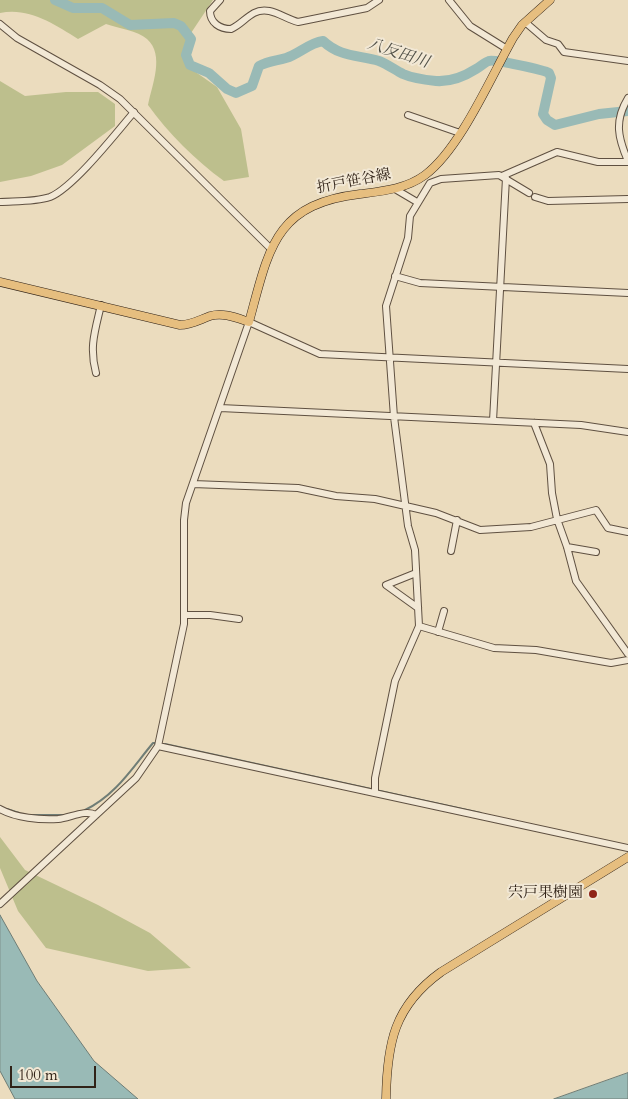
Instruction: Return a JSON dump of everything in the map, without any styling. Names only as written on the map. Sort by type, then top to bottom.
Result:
[{"type":"main road","name":"折戸笹谷線","points":[[249,322],[271,249],[292,220],[315,203],[336,196],[395,189],[409,184],[427,173],[445,156],[460,133],[507,49],[525,22],[550,0]]},
{"type":"main road","points":[[0,282],[180,325],[218,315],[249,322]]},
{"type":"main road","points":[[386,1099],[388,1056],[392,1036],[401,1015],[419,988],[441,972],[628,857]]},
{"type":"street","points":[[220,0],[210,11],[210,17],[218,26],[231,29],[258,11],[270,10],[298,22],[367,8],[379,0]]},
{"type":"street","points":[[449,0],[470,26],[507,49]]},
{"type":"street","points":[[525,22],[546,40],[558,44],[564,52],[628,61]]},
{"type":"street","points":[[0,24],[18,38],[100,85],[134,112],[271,249]]},
{"type":"street","points":[[375,793],[375,778],[395,680],[419,626],[415,550],[408,526],[407,506],[394,417],[386,306],[408,238],[410,216],[430,183],[441,179],[504,177],[557,152],[598,162],[628,162],[620,137],[619,117],[628,98]]},
{"type":"street","points":[[0,202],[34,200],[55,194],[69,183],[134,112]]},
{"type":"street","points":[[408,115],[460,133]]},
{"type":"street","points":[[427,173],[430,183]]},
{"type":"street","points":[[504,177],[532,195],[548,201],[628,198]]},
{"type":"street","points":[[493,421],[504,177]]},
{"type":"street","points":[[395,189],[417,202]]},
{"type":"street","points":[[395,276],[420,283],[628,293]]},
{"type":"street","points":[[96,373],[91,357],[91,346],[101,305]]},
{"type":"street","points":[[0,904],[136,778],[158,746],[163,730],[184,615],[184,520],[186,503],[249,322],[320,354],[628,369]]},
{"type":"street","points":[[220,408],[581,425],[628,432]]},
{"type":"street","points":[[534,423],[550,464],[552,493],[557,519],[578,586],[628,654]]},
{"type":"street","points":[[193,484],[298,488],[407,506],[457,520],[480,530],[531,527],[596,510],[608,528],[628,532]]},
{"type":"street","points":[[451,551],[457,520]]},
{"type":"street","points":[[567,547],[596,552]]},
{"type":"street","points":[[416,573],[386,585],[418,608]]},
{"type":"street","points":[[438,632],[444,611]]},
{"type":"street","points":[[184,615],[210,615],[239,619]]},
{"type":"street","points":[[419,626],[494,648],[536,650],[604,662],[628,660]]},
{"type":"street","points":[[158,746],[628,848]]},
{"type":"street","points":[[0,809],[40,819],[59,819],[85,813],[96,815]]},
{"type":"green space","points":[[0,0],[213,0],[189,36],[187,66],[217,87],[241,129],[249,177],[224,181],[183,146],[148,105],[156,62],[152,46],[143,36],[106,24],[78,39],[41,18],[21,12],[0,13]]},
{"type":"green space","points":[[0,81],[25,96],[66,92],[98,92],[115,104],[115,126],[62,165],[31,176],[0,182]]},
{"type":"green space","points":[[0,837],[25,870],[98,905],[150,933],[191,968],[148,971],[46,948],[18,911],[0,868]]},
{"type":"water","points":[[0,915],[37,981],[94,1061],[138,1099],[15,1099],[0,1071]]},
{"type":"water","points":[[628,1073],[628,1099],[554,1099]]},
{"type":"waterway","name":"八反田川","points":[[55,0],[73,8],[102,8],[130,25],[174,23],[181,26],[191,39],[186,55],[190,65],[209,73],[227,89],[236,93],[252,86],[259,66],[291,56],[313,44],[323,41],[343,53],[379,61],[403,74],[428,80],[447,81],[457,78],[472,72],[489,61],[509,63],[549,73],[551,78],[543,114],[547,120],[555,125],[599,114],[628,111]]},
{"type":"waterway","points":[[85,810],[115,789],[153,743],[156,743]]},
{"type":"waterway","points":[[165,744],[481,813]]},
{"type":"waterway","points":[[7,809],[19,813]]},
{"type":"waterway","points":[[33,815],[66,815]]},
{"type":"place","name":"宍戸果樹園","points":[[593,894]]}]
